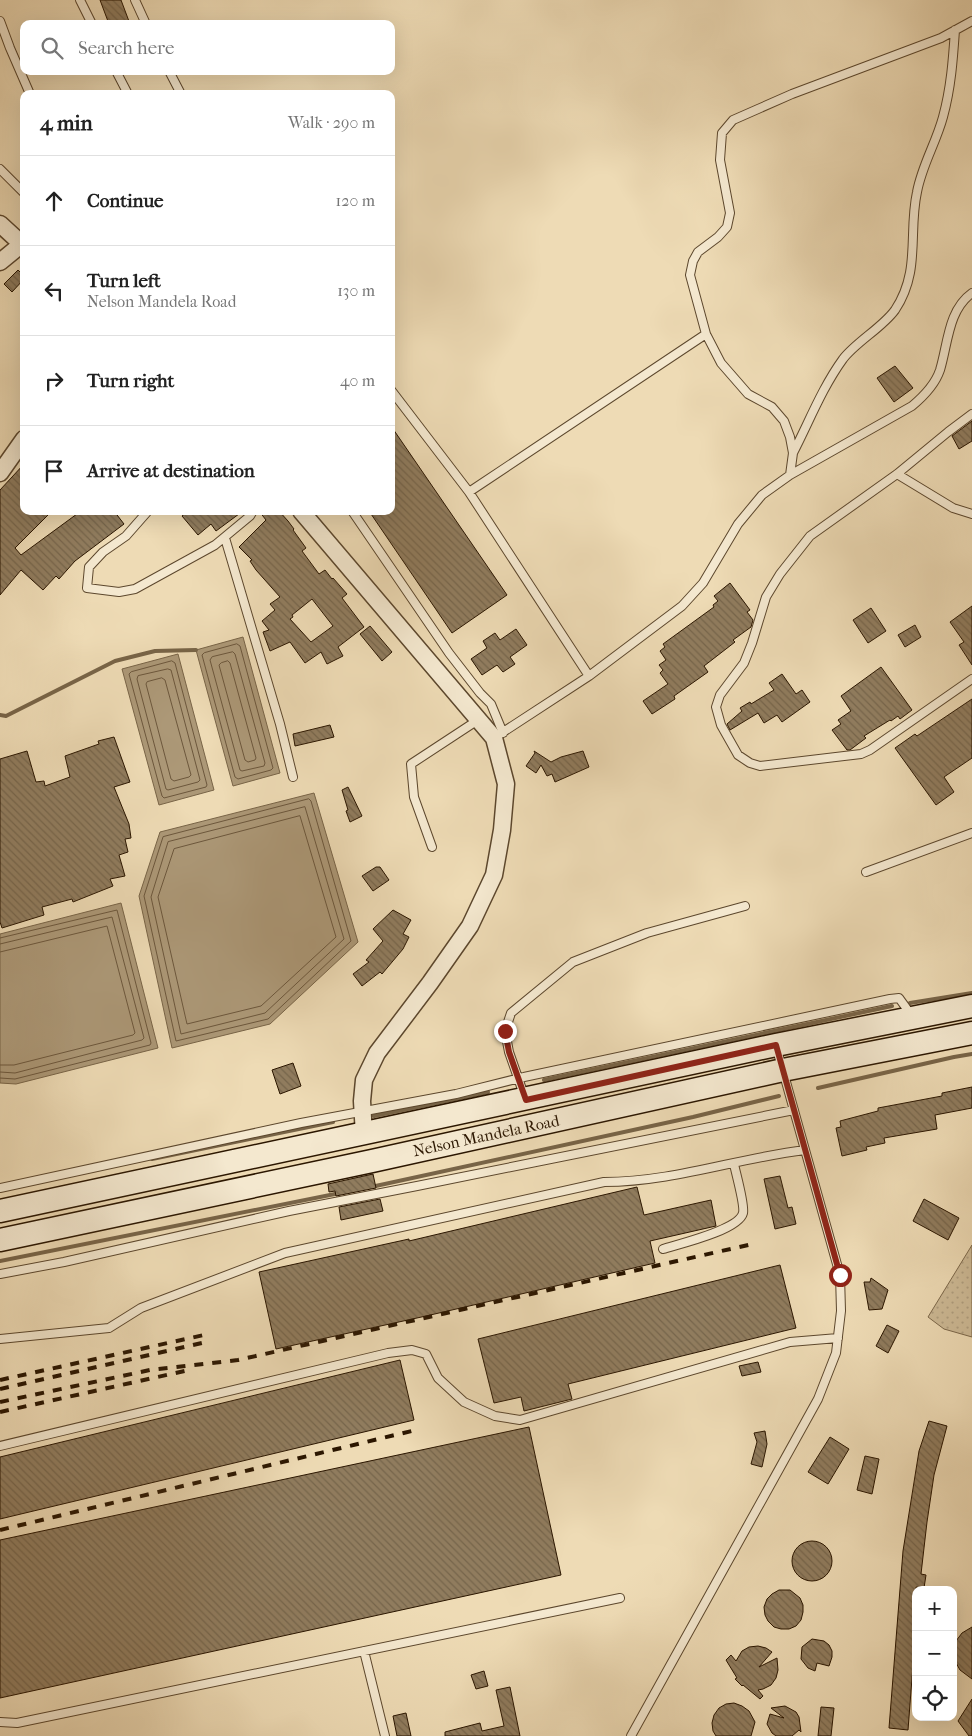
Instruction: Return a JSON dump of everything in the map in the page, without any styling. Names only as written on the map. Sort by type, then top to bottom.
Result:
[{"type":"main road","name":"Nelson Mandela Road","points":[[0,1211],[776,1045],[972,1006]]},
{"type":"main road","name":"Nelson Mandela Road","points":[[0,1240],[783,1070],[972,1033]]},
{"type":"street","points":[[0,224],[20,242]]},
{"type":"street","points":[[0,262],[20,247]]},
{"type":"street","points":[[0,473],[20,445]]},
{"type":"street","points":[[304,515],[478,720],[498,736],[506,784],[502,830],[494,875],[470,926],[377,1053],[364,1080],[362,1101],[364,1134]]},
{"type":"lane","points":[[80,0],[90,20]]},
{"type":"lane","points":[[135,0],[144,20]]},
{"type":"lane","points":[[0,21],[20,71]]},
{"type":"lane","points":[[793,453],[784,421],[772,407],[748,394],[721,364],[706,334],[690,275],[693,261],[698,252],[718,237],[727,227],[730,213],[720,160],[722,132],[733,120],[792,94],[942,38],[972,21]]},
{"type":"lane","points":[[790,474],[793,453],[820,397],[844,358],[895,310],[908,283],[913,257],[916,195],[921,172],[933,147],[943,116],[953,69],[955,30]]},
{"type":"lane","points":[[22,75],[28,90]]},
{"type":"lane","points":[[118,75],[126,90]]},
{"type":"lane","points":[[171,75],[180,90]]},
{"type":"lane","points":[[0,169],[20,189]]},
{"type":"lane","points":[[355,515],[449,654],[491,704],[498,736],[589,676],[682,606],[703,583],[744,517],[762,494],[790,474],[912,406],[928,392],[940,371],[949,328],[967,296],[972,293]]},
{"type":"lane","points":[[468,492],[706,334]]},
{"type":"lane","points":[[395,395],[468,492],[589,676]]},
{"type":"lane","points":[[972,414],[897,474],[810,536],[780,574],[766,597],[744,663],[720,694],[716,707],[721,725],[738,755],[750,763],[760,766],[850,756],[870,750],[972,679]]},
{"type":"lane","points":[[897,474],[953,508],[972,514]]},
{"type":"lane","points":[[144,515],[126,536],[103,552],[88,567],[87,588],[119,592],[135,589],[215,546],[250,515]]},
{"type":"lane","points":[[225,538],[280,724],[293,777]]},
{"type":"lane","points":[[432,847],[414,797],[411,764],[478,720]]},
{"type":"lane","points":[[866,872],[972,833]]},
{"type":"lane","points":[[526,1100],[509,1052],[505,1031],[511,1013],[573,962],[646,933],[745,906]]},
{"type":"lane","points":[[0,1188],[254,1133],[456,1094],[518,1078],[890,999],[898,998],[908,1008],[913,1018]]},
{"type":"lane","points":[[631,1736],[818,1399],[836,1354],[841,1311],[840,1275],[776,1045]]},
{"type":"lane","points":[[0,1274],[64,1262],[289,1211],[794,1110]]},
{"type":"lane","points":[[0,1339],[109,1328],[140,1308],[285,1253],[604,1182],[648,1180],[734,1164],[772,1154],[805,1150]]},
{"type":"lane","points":[[663,1249],[728,1228],[741,1219],[744,1212],[734,1164]]},
{"type":"lane","points":[[0,1446],[378,1356],[412,1350],[426,1354],[438,1378],[464,1402],[495,1416],[520,1420],[790,1342],[838,1338]]},
{"type":"lane","points":[[0,1722],[17,1723],[620,1598]]},
{"type":"lane","points":[[364,1651],[385,1736]]},
{"type":"shaded area","points":[[972,1245],[972,1337],[944,1329],[928,1317]]},
{"type":"water","points":[[243,637],[280,773],[233,786],[196,650]]},
{"type":"water","points":[[178,654],[214,790],[159,805],[122,669]]},
{"type":"water","points":[[314,793],[358,942],[270,1024],[172,1048],[139,896],[160,832]]},
{"type":"water","points":[[121,903],[158,1048],[16,1084],[0,1083],[0,934]]},
{"type":"building","points":[[100,0],[121,0],[128,20],[108,20]]},
{"type":"building","points":[[18,270],[20,272],[20,283],[12,292],[4,284]]},
{"type":"building","points":[[895,366],[913,388],[894,402],[877,378]]},
{"type":"building","points":[[972,421],[972,441],[959,449],[952,436]]},
{"type":"building","points":[[395,432],[507,595],[452,633],[372,515],[395,515]]},
{"type":"building","points":[[20,468],[20,515],[48,515],[15,548],[21,555],[76,515],[117,515],[124,524],[75,561],[59,579],[56,576],[43,590],[21,570],[0,595],[0,490]]},
{"type":"building","points":[[238,515],[216,531],[211,524],[198,535],[182,516]]},
{"type":"building","points":[[262,515],[283,515],[306,548],[302,551],[319,574],[325,570],[347,594],[342,598],[364,627],[338,647],[343,656],[327,664],[321,652],[305,663],[290,642],[270,651],[263,632],[269,630],[262,621],[275,610],[270,604],[280,597],[256,570],[250,561],[252,560],[239,547],[266,520]],"holes":[[[312,599],[333,626],[311,642],[290,619],[293,617],[292,615]]]},
{"type":"building","points":[[730,583],[750,610],[747,612],[753,620],[751,627],[704,666],[708,672],[674,696],[675,699],[652,714],[643,701],[668,684],[660,673],[663,670],[659,665],[666,660],[660,651],[665,647],[663,644],[714,607],[713,605],[718,601],[714,596]]},
{"type":"building","points":[[972,606],[972,665],[959,645],[964,642],[950,622]]},
{"type":"building","points":[[871,608],[886,631],[868,643],[853,620]]},
{"type":"building","points":[[915,625],[921,637],[905,647],[898,635]]},
{"type":"building","points":[[370,626],[392,652],[382,661],[360,634]]},
{"type":"building","points":[[516,629],[527,645],[510,657],[515,664],[503,672],[497,665],[482,675],[471,659],[487,648],[483,641],[495,633],[500,640]]},
{"type":"building","points":[[881,667],[912,710],[900,719],[898,716],[864,736],[866,738],[850,750],[847,750],[832,730],[841,724],[838,720],[851,711],[841,696]]},
{"type":"building","points":[[782,674],[796,694],[802,690],[810,702],[782,722],[777,715],[764,723],[758,713],[730,730],[727,724],[742,711],[740,708],[750,702],[751,704],[774,690],[769,683]]},
{"type":"building","points":[[972,699],[972,758],[944,777],[954,792],[936,805],[895,748],[915,734],[917,736]]},
{"type":"building","points":[[330,725],[334,737],[295,746],[293,734]]},
{"type":"building","points":[[114,737],[130,782],[114,787],[129,824],[131,838],[125,839],[128,852],[119,855],[125,876],[110,879],[113,886],[73,902],[72,899],[42,907],[44,915],[2,928],[0,922],[0,759],[27,751],[36,782],[44,781],[45,786],[70,777],[65,756],[99,744],[98,741]]},
{"type":"building","points":[[534,751],[551,762],[583,751],[589,767],[555,782],[552,774],[547,776],[541,765],[536,773],[526,766],[535,753]]},
{"type":"building","points":[[348,787],[362,816],[350,822],[342,790]]},
{"type":"building","points":[[376,867],[380,867],[389,880],[373,891],[362,876]]},
{"type":"building","points":[[393,910],[411,920],[403,934],[409,937],[403,949],[382,974],[380,972],[362,986],[353,974],[369,962],[366,960],[383,941],[373,929]]},
{"type":"building","points":[[293,1063],[301,1086],[280,1094],[272,1070]]},
{"type":"building","points":[[972,1087],[972,1108],[935,1115],[937,1129],[884,1138],[885,1143],[866,1147],[867,1150],[842,1156],[836,1128],[841,1127],[840,1121],[878,1111],[878,1108],[942,1096],[942,1093]]},
{"type":"building","points":[[373,1174],[376,1188],[336,1196],[335,1191],[329,1192],[328,1184]]},
{"type":"building","points":[[780,1176],[788,1208],[792,1207],[796,1224],[775,1229],[764,1179]]},
{"type":"building","points":[[637,1187],[644,1215],[711,1200],[716,1226],[650,1241],[655,1263],[276,1349],[259,1272],[409,1239],[409,1241]]},
{"type":"building","points":[[380,1199],[383,1211],[341,1220],[339,1207]]},
{"type":"building","points":[[924,1199],[959,1218],[948,1240],[913,1221]]},
{"type":"building","points":[[780,1265],[796,1328],[568,1384],[572,1399],[524,1411],[521,1397],[494,1403],[478,1339]]},
{"type":"building","points":[[871,1278],[888,1290],[882,1309],[869,1310],[864,1282],[870,1282]]},
{"type":"building","points":[[887,1325],[899,1331],[888,1353],[876,1346]]},
{"type":"building","points":[[400,1360],[414,1420],[0,1519],[0,1457]]},
{"type":"building","points":[[758,1362],[761,1372],[742,1376],[739,1366]]},
{"type":"building","points":[[929,1421],[947,1426],[934,1475],[927,1522],[921,1574],[926,1575],[924,1586],[912,1586],[912,1678],[908,1730],[889,1728],[903,1551],[919,1451]]},
{"type":"building","points":[[529,1427],[561,1575],[0,1698],[0,1540]]},
{"type":"building","points":[[765,1431],[767,1444],[762,1467],[751,1464],[757,1442],[754,1433]]},
{"type":"building","points":[[830,1437],[849,1449],[828,1484],[808,1472]]},
{"type":"building","points":[[865,1456],[879,1459],[872,1494],[857,1490]]},
{"type":"building","points":[[816,1541],[823,1544],[829,1550],[832,1561],[831,1569],[823,1578],[816,1581],[808,1581],[801,1578],[793,1569],[792,1557],[795,1550],[804,1542]]},
{"type":"building","points":[[779,1590],[790,1590],[800,1598],[803,1605],[801,1620],[796,1626],[789,1629],[774,1627],[765,1615],[764,1607],[767,1599]]},
{"type":"building","points":[[972,1627],[972,1679],[960,1670],[957,1665],[957,1640],[962,1633]]},
{"type":"building","points":[[812,1639],[824,1641],[832,1651],[829,1666],[817,1663],[815,1671],[808,1668],[801,1659],[802,1647]]},
{"type":"building","points":[[758,1646],[772,1652],[759,1667],[777,1658],[778,1670],[776,1678],[771,1685],[758,1690],[763,1696],[760,1699],[735,1679],[737,1678],[726,1660],[731,1655],[736,1661],[742,1651],[749,1647]]},
{"type":"building","points":[[484,1671],[488,1686],[476,1689],[471,1675]]},
{"type":"building","points":[[510,1687],[520,1736],[445,1736],[445,1732],[480,1723],[482,1731],[504,1726],[496,1690]]},
{"type":"building","points":[[972,1699],[972,1736],[969,1736],[958,1721]]},
{"type":"building","points":[[734,1703],[749,1711],[755,1722],[751,1736],[716,1736],[712,1723],[714,1715],[719,1708],[726,1704]]},
{"type":"building","points":[[785,1706],[796,1712],[799,1717],[801,1732],[799,1730],[792,1736],[776,1736],[767,1724],[770,1714],[784,1718],[771,1708]]},
{"type":"building","points":[[821,1707],[834,1708],[831,1736],[818,1736]]},
{"type":"building","points":[[406,1713],[411,1736],[397,1736],[393,1716]]},
{"type":"waterway","points":[[0,715],[6,716],[115,661],[155,651],[196,650]]},
{"type":"waterway","points":[[910,1003],[972,993]]},
{"type":"waterway","points":[[544,1080],[892,1006]]},
{"type":"waterway","points":[[818,1088],[972,1054]]},
{"type":"waterway","points":[[374,1116],[488,1092]]},
{"type":"waterway","points":[[371,1187],[693,1117],[779,1096]]},
{"type":"waterway","points":[[152,1159],[333,1122]]},
{"type":"waterway","points":[[0,1261],[340,1193]]},
{"type":"railway","points":[[0,1402],[150,1370],[238,1360],[757,1243]]},
{"type":"railway","points":[[0,1380],[204,1335]]},
{"type":"railway","points":[[0,1389],[206,1342]]},
{"type":"railway","points":[[0,1412],[189,1370]]},
{"type":"railway","points":[[0,1530],[420,1429]]},
{"type":"route","points":[[505,1031],[509,1052],[526,1100],[776,1045],[840,1275]]}]
